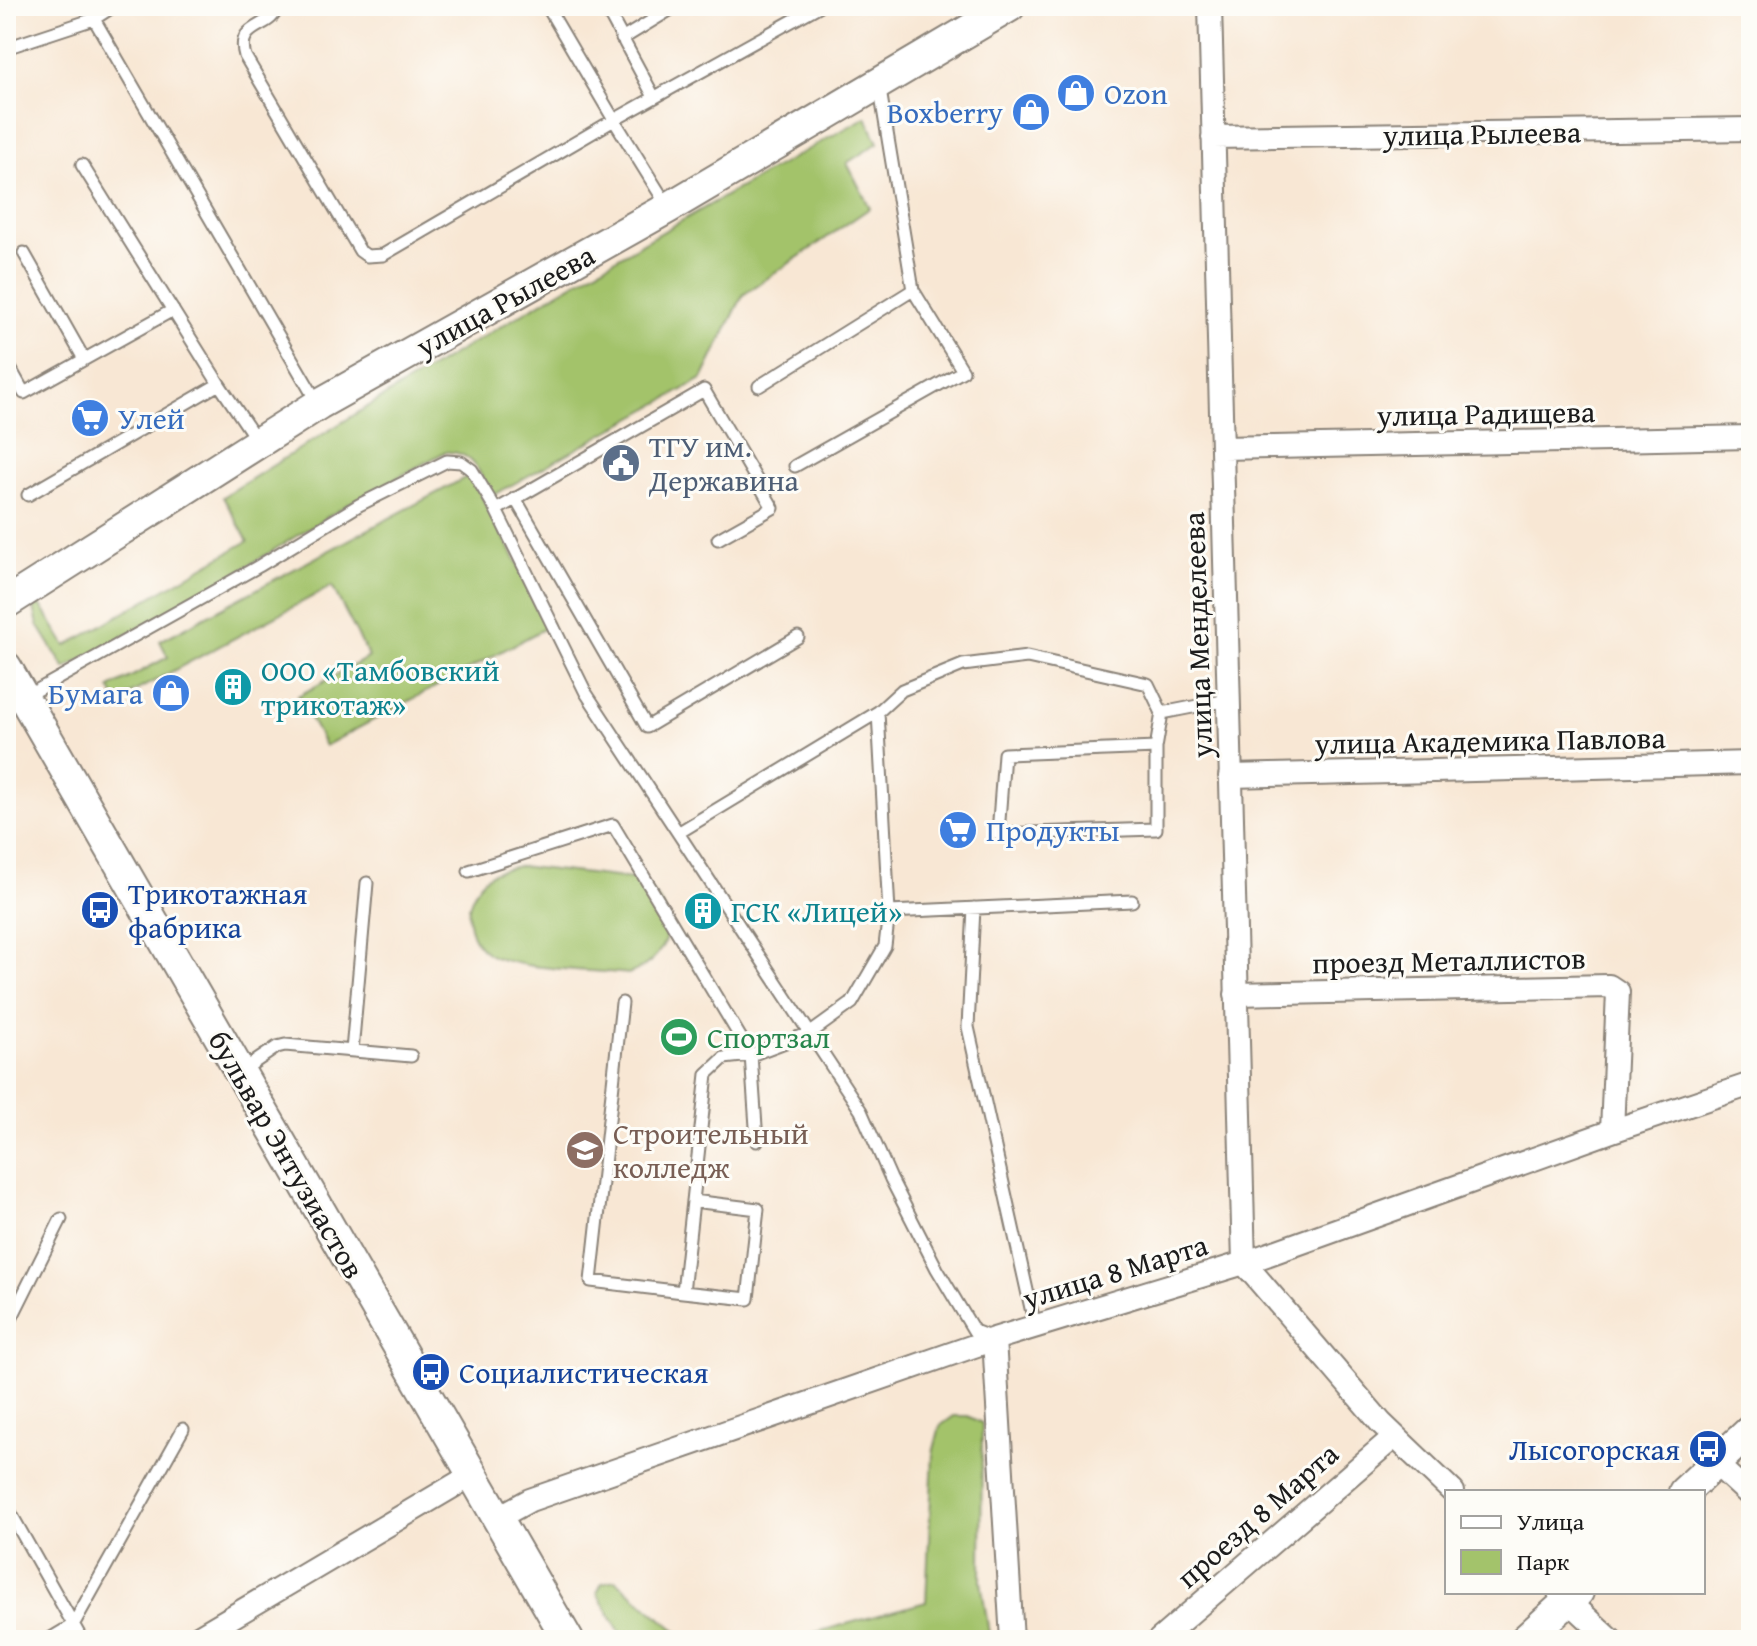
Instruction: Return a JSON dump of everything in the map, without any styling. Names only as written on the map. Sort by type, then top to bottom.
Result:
[{"type":"main road","name":"улица Рылеева","points":[[6,603],[319,404],[668,208],[879,84],[976,21],[1010,6]]},
{"type":"main road","name":"бульвар Энтузиастов","points":[[6,667],[568,1640]]},
{"type":"main road","points":[[1686,1490],[1751,1430]]},
{"type":"main road","points":[[1525,1640],[1568,1595]]},
{"type":"street","name":"улица Менделеева","points":[[1210,6],[1244,1263]]},
{"type":"street","name":"улица Рылеева","points":[[1213,137],[1751,129]]},
{"type":"street","name":"улица Радищева","points":[[1222,448],[1751,437]]},
{"type":"street","name":"улица Академика Павлова","points":[[1230,776],[1751,763]]},
{"type":"street","name":"проезд Металлистов","points":[[1236,994],[1609,986],[1618,992],[1612,1131]]},
{"type":"street","name":"улица 8 Марта","points":[[497,1518],[530,1500],[994,1339],[1244,1263],[1751,1084]]},
{"type":"street","points":[[1244,1263],[1394,1437],[1451,1490]]},
{"type":"street","points":[[994,1339],[1012,1640]]},
{"type":"street","name":"проезд 8 Марта","points":[[1159,1640],[1394,1437]]},
{"type":"street","points":[[1715,1463],[1751,1496]]},
{"type":"street","points":[[193,1640],[472,1475]]},
{"type":"street","points":[[1568,1595],[1611,1640]]},
{"type":"lane","points":[[6,32],[10,46],[94,19],[114,6]]},
{"type":"lane","points":[[278,6],[276,13],[245,34],[242,42],[245,56],[360,251],[367,256],[383,255],[654,97],[819,6]]},
{"type":"lane","points":[[547,6],[668,208]]},
{"type":"lane","points":[[605,6],[654,97]]},
{"type":"lane","points":[[622,39],[676,6]]},
{"type":"lane","points":[[94,19],[319,404]]},
{"type":"lane","points":[[795,466],[963,371],[913,290],[879,84]]},
{"type":"lane","points":[[82,165],[258,443]]},
{"type":"lane","points":[[24,253],[84,359]]},
{"type":"lane","points":[[759,386],[913,290]]},
{"type":"lane","points":[[6,361],[24,393],[173,310]]},
{"type":"lane","points":[[28,495],[219,384]]},
{"type":"lane","points":[[496,510],[704,390],[773,508],[718,539]]},
{"type":"lane","points":[[24,698],[259,566],[359,505],[447,461],[461,462],[472,470],[496,510],[586,693],[812,1032],[861,1111],[904,1205],[974,1331],[994,1339]]},
{"type":"lane","points":[[515,498],[647,727],[798,637]]},
{"type":"lane","points":[[678,833],[878,712],[902,690],[963,665],[1027,657],[1148,684],[1162,713],[1156,748],[1156,829],[998,834],[1004,754],[1156,748]]},
{"type":"lane","points":[[1162,713],[1228,700]]},
{"type":"lane","points":[[683,1292],[707,1074],[724,1058],[751,1055],[812,1032],[852,1003],[885,946],[889,912],[878,712]]},
{"type":"lane","points":[[469,871],[613,825],[751,1055],[757,1141]]},
{"type":"lane","points":[[352,1051],[367,883]]},
{"type":"lane","points":[[889,912],[1132,901]]},
{"type":"lane","points":[[974,908],[968,1027],[1035,1326]]},
{"type":"lane","points":[[622,1003],[591,1281],[748,1299],[758,1209],[693,1201]]},
{"type":"lane","points":[[240,1073],[282,1045],[411,1056]]},
{"type":"lane","points":[[6,1329],[61,1219]]},
{"type":"lane","points":[[48,1640],[73,1625],[183,1429]]},
{"type":"lane","points":[[6,1505],[82,1640]]},
{"type":"green space","points":[[866,117],[878,143],[847,163],[870,208],[743,295],[702,379],[492,496],[480,472],[469,459],[455,452],[445,452],[350,503],[225,580],[65,669],[38,625],[34,608],[40,604],[66,646],[248,541],[223,497],[542,302]]},
{"type":"green space","points":[[470,475],[551,625],[325,746],[298,696],[369,657],[332,586],[117,701],[110,688],[168,657],[160,641]]},
{"type":"green space","points":[[519,866],[633,879],[649,889],[666,914],[664,942],[657,955],[645,966],[628,974],[534,966],[499,959],[487,953],[476,942],[470,928],[472,898],[480,883],[490,874]]},
{"type":"green space","points":[[954,1416],[968,1416],[982,1423],[981,1581],[990,1640],[788,1640],[926,1602],[933,1453],[940,1426]]},
{"type":"green space","points":[[615,1580],[687,1640],[624,1640],[597,1593],[602,1583]]},
{"type":"place","name":"Ozon","points":[[1076,93]]},
{"type":"place","name":"Boxberry","points":[[1031,112]]},
{"type":"place","name":"Улей","points":[[90,418]]},
{"type":"place","name":"ТГУ им. Державина","points":[[621,463]]},
{"type":"place","name":"ООО «Тамбовский трикотаж»","points":[[233,687]]},
{"type":"place","name":"Бумага","points":[[171,693]]},
{"type":"place","name":"Продукты","points":[[958,830]]},
{"type":"place","name":"Трикотажная фабрика","points":[[100,910]]},
{"type":"place","name":"ГСК «Лицей»","points":[[703,911]]},
{"type":"place","name":"Спортзал","points":[[679,1037]]},
{"type":"place","name":"Строительный колледж","points":[[585,1150]]},
{"type":"place","name":"Социалистическая","points":[[431,1372]]},
{"type":"place","name":"Лысогорская","points":[[1708,1449]]}]
